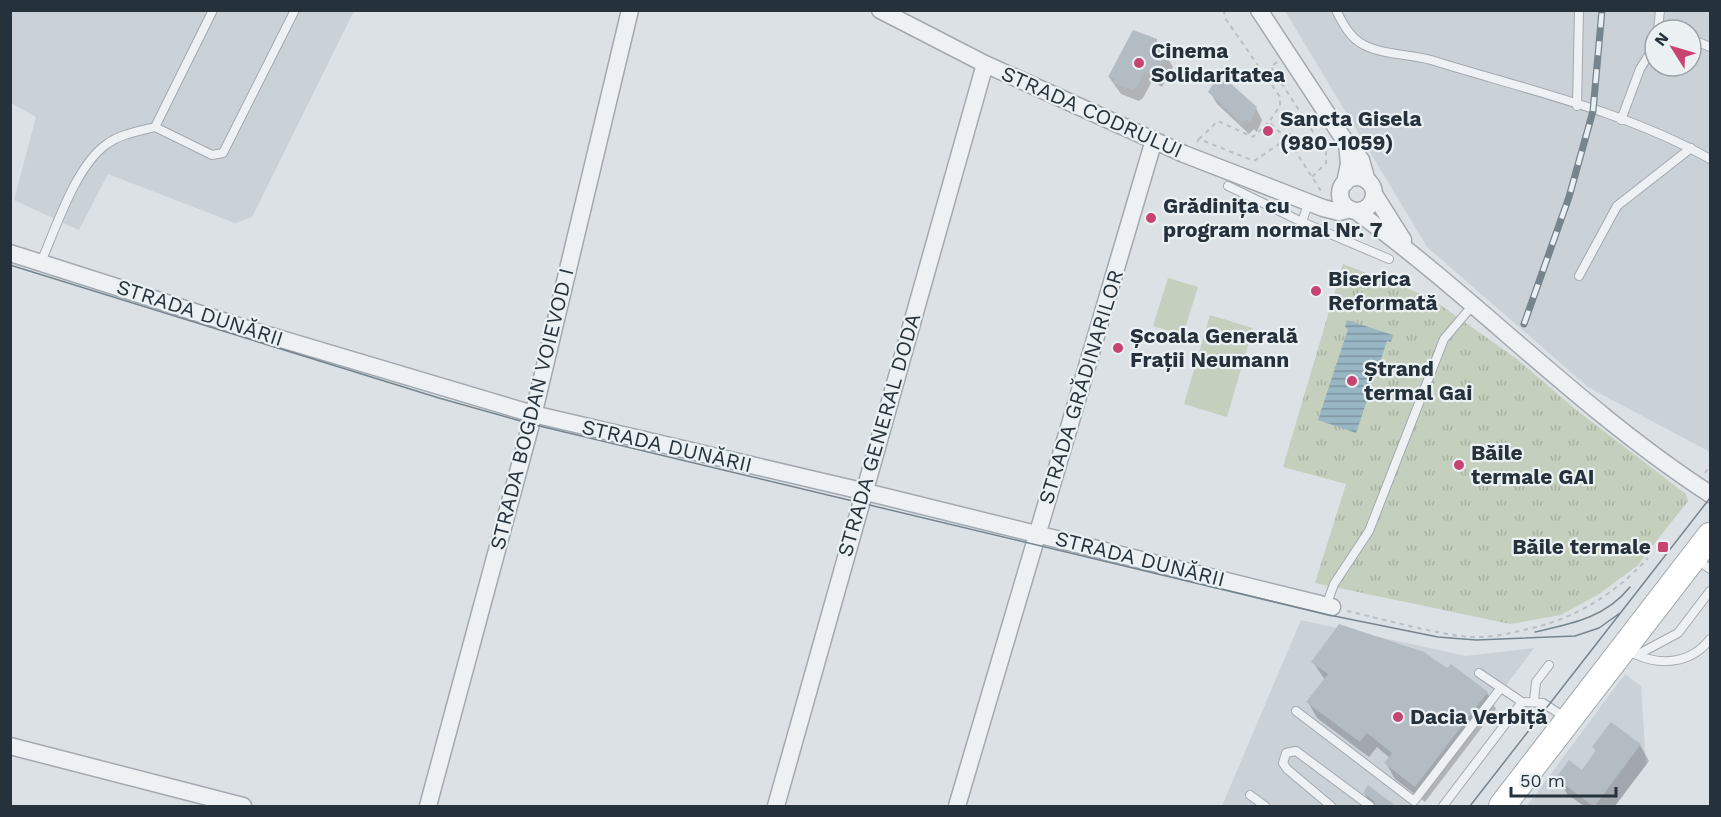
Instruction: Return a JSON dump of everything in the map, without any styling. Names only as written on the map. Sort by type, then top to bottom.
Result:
[{"type":"main road","points":[[1502,807],[1569,720],[1630,652],[1702,563],[1710,536]]},
{"type":"street","name":"STRADA BOGDAN VOIEVOD I","points":[[428,807],[533,414],[630,10]]},
{"type":"street","name":"STRADA CODRULUI","points":[[880,10],[985,64],[1184,154],[1317,199],[1334,211],[1353,210]]},
{"type":"street","points":[[1259,10],[1347,144],[1361,160],[1370,187],[1408,249]]},
{"type":"street","name":"STRADA GENERAL DODA","points":[[776,807],[862,491],[985,64]]},
{"type":"street","name":"STRADA GRĂDINARILOR","points":[[957,807],[1154,140]]},
{"type":"street","points":[[1347,144],[1349,164],[1342,200],[1408,249],[1619,430],[1710,494]]},
{"type":"street","points":[[1317,199],[1356,178],[1370,187]]},
{"type":"street","points":[[1353,210],[1367,207],[1370,187]]},
{"type":"street","name":"STRADA DUNĂRII","points":[[10,253],[248,329],[533,414],[862,491],[1329,607]]},
{"type":"street","points":[[10,746],[243,807]]},
{"type":"lane","points":[[155,127],[213,10]]},
{"type":"lane","points":[[41,262],[92,158],[115,139],[155,127],[212,155],[223,153],[295,10]]},
{"type":"lane","points":[[1336,10],[1352,36],[1368,47],[1423,58],[1621,120],[1691,148],[1710,159]]},
{"type":"lane","points":[[1577,106],[1579,10]]},
{"type":"lane","points":[[1621,120],[1643,64]]},
{"type":"lane","points":[[1579,276],[1617,206],[1691,148]]},
{"type":"lane","points":[[1228,186],[1302,222],[1389,259]]},
{"type":"lane","points":[[1302,222],[1317,199]]},
{"type":"lane","points":[[1329,607],[1334,584],[1369,531],[1444,339],[1472,306]]},
{"type":"lane","points":[[1630,652],[1678,633],[1709,596]]},
{"type":"lane","points":[[1630,652],[1653,662],[1664,663],[1695,654],[1710,639]]},
{"type":"lane","points":[[1534,701],[1536,682],[1549,665]]},
{"type":"lane","points":[[1479,673],[1522,702],[1543,703],[1569,720]]},
{"type":"lane","points":[[1296,711],[1414,801],[1500,689]]},
{"type":"lane","points":[[1443,807],[1522,702]]},
{"type":"lane","points":[[1331,807],[1287,769],[1283,763],[1286,753],[1296,751],[1370,807]]},
{"type":"lane","points":[[1250,795],[1265,807]]},
{"type":"path","points":[[1184,154],[1218,121],[1253,137],[1269,122],[1280,106],[1281,100],[1226,18],[1224,10]]},
{"type":"path","points":[[1263,72],[1288,55]]},
{"type":"path","points":[[1270,67],[1326,152],[1326,163],[1312,177]]},
{"type":"path","points":[[1269,122],[1284,136]]},
{"type":"path","points":[[1284,136],[1291,134],[1296,136],[1298,142],[1294,149]]},
{"type":"path","points":[[1199,139],[1254,161],[1282,142],[1284,136]]},
{"type":"path","points":[[1282,142],[1287,149],[1294,149]]},
{"type":"path","points":[[1294,149],[1312,177],[1317,199]]},
{"type":"path","points":[[1329,607],[1470,637],[1504,634],[1562,621],[1584,610],[1622,583],[1648,558]]},
{"type":"shaded area","points":[[11,11],[354,11],[252,217],[235,223],[108,174],[79,230],[14,200],[36,117],[11,103]]},
{"type":"shaded area","points":[[1285,11],[1710,11],[1710,452],[1588,387],[1427,247]]},
{"type":"shaded area","points":[[1301,620],[1466,656],[1534,648],[1416,806],[1222,806]]},
{"type":"shaded area","points":[[1625,674],[1641,686],[1646,765],[1615,806],[1527,806]]},
{"type":"green space","name":"Ștrand termal Gai","points":[[1343,264],[1429,297],[1517,359],[1575,409],[1686,494],[1688,501],[1637,566],[1599,594],[1561,615],[1510,624],[1315,583],[1346,484],[1283,467]]},
{"type":"green space","points":[[1168,278],[1198,287],[1183,335],[1153,326]]},
{"type":"green space","points":[[1210,315],[1253,328],[1227,417],[1184,404]]},
{"type":"water","name":"Ștrand termal Gai","points":[[1347,320],[1393,335],[1391,342],[1387,341],[1356,433],[1318,420],[1348,329],[1345,327]]},
{"type":"building","name":"Cinema Solidaritatea","points":[[1133,30],[1157,39],[1157,45],[1167,55],[1155,76],[1145,71],[1137,87],[1132,90],[1113,83],[1115,79],[1108,77]]},
{"type":"building","points":[[1216,79],[1230,83],[1257,107],[1250,122],[1246,119],[1242,123],[1208,92]]},
{"type":"building","name":"Dacia Verbiță","points":[[1339,624],[1424,652],[1447,668],[1451,664],[1488,692],[1415,787],[1384,763],[1392,753],[1367,733],[1360,742],[1306,702],[1328,674],[1311,662]]},
{"type":"building","points":[[1611,722],[1641,744],[1594,807],[1556,778],[1569,760],[1582,770],[1596,750],[1592,747]]},
{"type":"building","points":[[1368,785],[1397,807],[1376,807],[1374,801],[1363,793]]},
{"type":"tram line","points":[[10,265],[439,398],[531,424],[1329,615],[1438,637],[1476,640],[1575,636],[1599,628],[1620,613]]},
{"type":"tram line","points":[[1470,806],[1710,498]]},
{"type":"tram line","points":[[1535,632],[1598,613],[1620,598],[1630,587]]},
{"type":"railway","points":[[1524,324],[1569,197],[1593,111],[1602,10]]},
{"type":"place","name":"Cinema Solidaritatea","points":[[1139,63]]},
{"type":"place","name":"Sancta Gisela (980-1059)","points":[[1268,131]]},
{"type":"place","name":"Grădinița cu program normal Nr. 7","points":[[1151,218]]},
{"type":"place","name":"Biserica Reformată","points":[[1316,291]]},
{"type":"place","name":"Școala Generală Frații Neumann","points":[[1118,348]]},
{"type":"place","name":"Ștrand termal Gai","points":[[1352,381]]},
{"type":"place","name":"Băile termale GAI","points":[[1459,465]]},
{"type":"place","name":"Băile termale","points":[[1663,547]]},
{"type":"place","name":"Dacia Verbiță","points":[[1398,717]]}]
